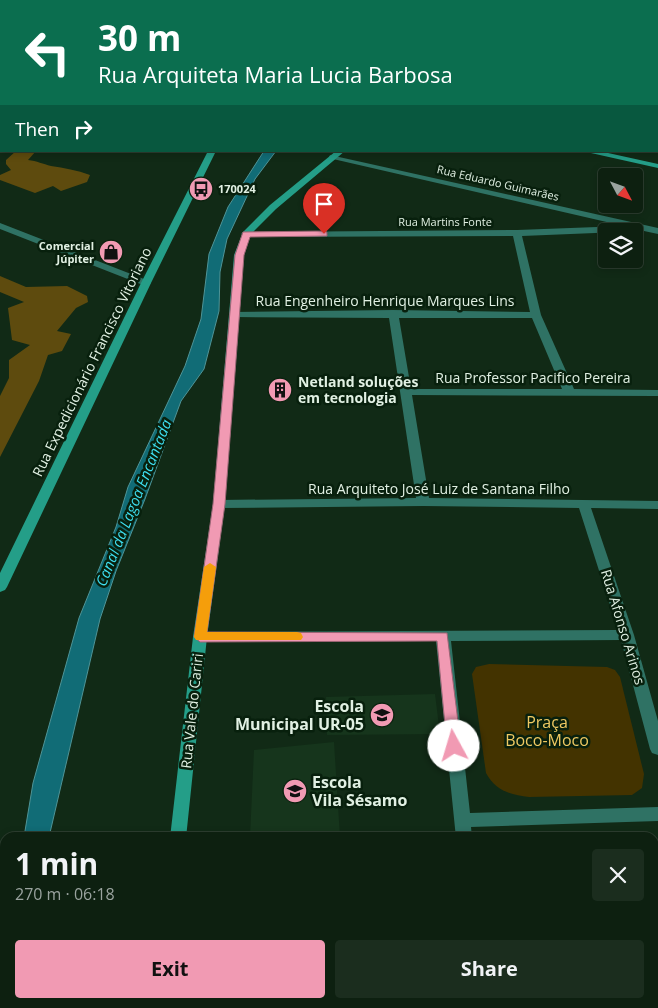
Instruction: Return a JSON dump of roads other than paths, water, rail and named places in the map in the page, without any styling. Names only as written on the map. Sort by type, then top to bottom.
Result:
[{"type":"street","name":"Rua Expedicionário Francisco Vitoriano","points":[[0,587],[146,283],[191,198],[212,152]]},
{"type":"street","name":"Rua Vale do Cariri","points":[[179,832],[200,637],[219,504],[239,255],[246,234],[273,207],[340,152]]},
{"type":"street","points":[[591,152],[658,166]]},
{"type":"street","name":"Rua Eduardo Guimarães","points":[[333,157],[658,231]]},
{"type":"street","points":[[0,226],[146,283]]},
{"type":"street","name":"Rua Martins Fonte","points":[[246,234],[517,233],[644,228]]},
{"type":"street","points":[[517,233],[536,315],[570,394]]},
{"type":"street","name":"Rua Engenheiro Henrique Marques Lins","points":[[234,314],[536,315]]},
{"type":"street","points":[[393,314],[407,392],[423,502]]},
{"type":"street","name":"Rua Professor Pacifico Pereira","points":[[407,392],[658,393]]},
{"type":"street","name":"Rua Arquiteto José Luiz de Santana Filho","points":[[219,504],[423,502],[658,505]]},
{"type":"street","name":"Rua Afonso Arinos","points":[[584,505],[627,636],[658,750]]},
{"type":"street","points":[[443,636],[463,832]]},
{"type":"street","points":[[200,637],[627,636]]},
{"type":"street","points":[[462,820],[658,814]]},
{"type":"water","name":"Canal da Lagoa Encantada","points":[[263,152],[275,152],[255,179],[227,239],[220,272],[219,311],[204,369],[181,401],[116,571],[100,619],[50,832],[25,832],[33,783],[79,618],[116,527],[128,487],[185,366],[201,319],[209,254],[228,207]]},
{"type":"place","name":"170024","points":[[201,189]]},
{"type":"place","name":"Comercial Júpiter","points":[[111,252]]},
{"type":"place","name":"Netland soluções em tecnologia","points":[[280,390]]},
{"type":"place","name":"Escola Municipal UR-05","points":[[382,715]]},
{"type":"place","name":"Escola Vila Sésamo","points":[[295,791]]},
{"type":"park label","name":"Praça Boco-Moco","points":[[547,731]]}]
